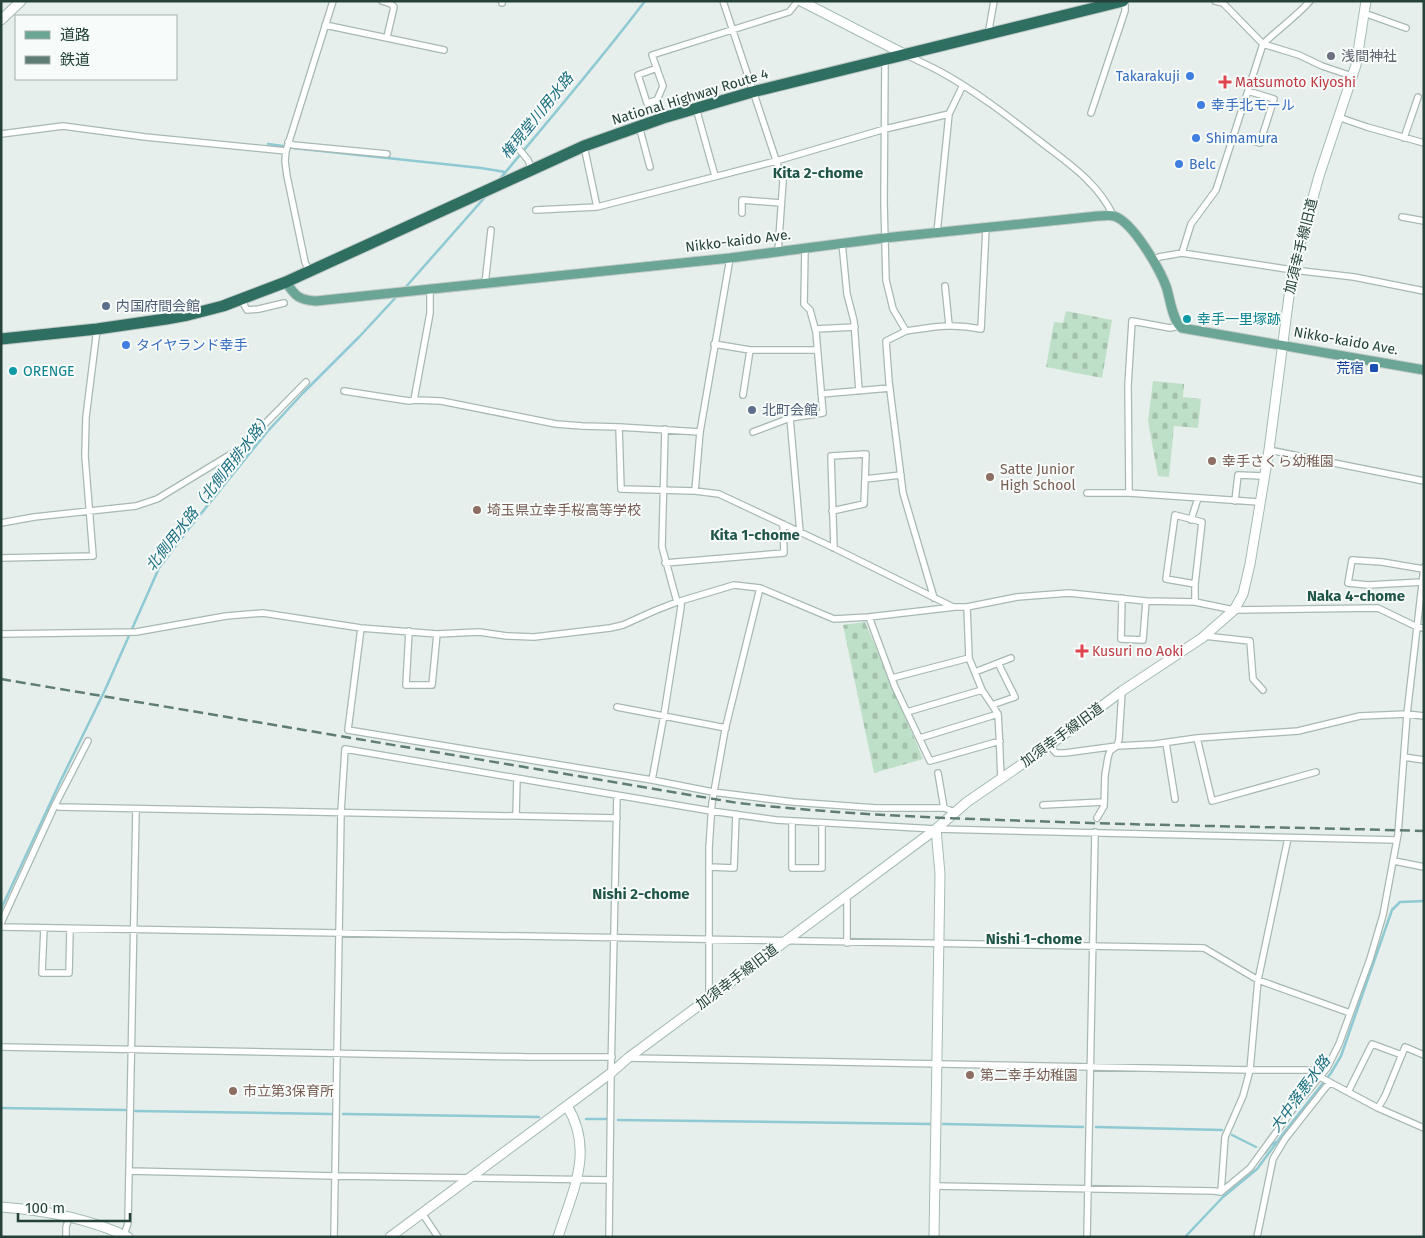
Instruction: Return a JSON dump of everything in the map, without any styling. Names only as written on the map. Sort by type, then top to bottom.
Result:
[{"type":"highway","name":"National Highway Route 4","points":[[286,282],[584,146],[639,126],[752,92],[1124,1]]},
{"type":"highway","points":[[1,339],[97,329],[188,315],[241,299],[286,282]]},
{"type":"main road","name":"Nikko-kaido Ave.","points":[[286,282],[295,295],[301,299],[316,301],[730,258],[884,238],[1113,216]]},
{"type":"main road","points":[[1113,216],[1128,226],[1153,260],[1166,285],[1179,326]]},
{"type":"main road","name":"Nikko-kaido Ave.","points":[[1179,326],[1218,335],[1424,370]]},
{"type":"street","points":[[1,20],[21,1]]},
{"type":"street","points":[[309,271],[305,262],[285,161],[288,142],[333,1]]},
{"type":"street","points":[[382,1],[391,4],[394,8],[387,37]]},
{"type":"street","points":[[723,1],[782,181],[778,252]]},
{"type":"street","points":[[664,118],[657,100],[663,86],[652,55],[790,12],[800,1],[940,71],[963,85],[1075,168],[1101,194],[1113,216]]},
{"type":"street","points":[[988,35],[994,1]]},
{"type":"street","points":[[1091,113],[1125,11],[1124,1]]},
{"type":"street","points":[[1216,1],[1223,3],[1262,44],[1299,55],[1322,66],[1352,76]]},
{"type":"street","points":[[1182,253],[1190,224],[1216,190],[1262,44],[1298,14],[1310,1]]},
{"type":"street","name":"加須幸手線旧道","points":[[390,1237],[611,1073],[628,1058],[955,812],[1122,691],[1204,636],[1234,610],[1243,594],[1250,564],[1293,270],[1319,176],[1356,65],[1366,1]]},
{"type":"street","points":[[1364,13],[1406,28]]},
{"type":"street","points":[[326,25],[444,50]]},
{"type":"street","points":[[885,60],[884,238],[886,280],[893,308],[906,331]]},
{"type":"street","points":[[657,68],[638,75],[647,103],[657,100]]},
{"type":"street","points":[[937,233],[949,114],[963,85]]},
{"type":"street","points":[[1234,136],[1260,143],[1274,99],[1248,91]]},
{"type":"street","points":[[1404,138],[1418,97]]},
{"type":"street","points":[[696,108],[715,176]]},
{"type":"street","points":[[536,210],[597,207],[949,114]]},
{"type":"street","points":[[1338,118],[1404,138],[1424,142]]},
{"type":"street","points":[[1,134],[63,126],[145,137],[286,150]]},
{"type":"street","points":[[639,126],[650,167]]},
{"type":"street","points":[[288,142],[293,145],[387,154]]},
{"type":"street","points":[[584,146],[597,207]]},
{"type":"street","points":[[519,149],[528,160],[532,170]]},
{"type":"street","points":[[742,213],[742,200],[781,203]]},
{"type":"street","points":[[1402,217],[1424,221]]},
{"type":"street","points":[[934,598],[903,493],[886,341],[906,331],[949,325],[981,329],[986,228]]},
{"type":"street","points":[[485,284],[491,230]]},
{"type":"street","points":[[842,243],[847,294],[855,327],[859,390]]},
{"type":"street","points":[[753,432],[790,418],[823,413],[815,330],[810,310],[804,304],[805,248]]},
{"type":"street","points":[[1153,260],[1159,257],[1182,253],[1354,277],[1424,291]]},
{"type":"street","points":[[695,490],[700,432],[730,258]]},
{"type":"street","points":[[945,286],[949,325]]},
{"type":"street","points":[[414,400],[430,313],[430,289]]},
{"type":"street","points":[[241,299],[247,310],[284,303]]},
{"type":"street","points":[[1129,493],[1128,385],[1132,321],[1170,328],[1179,326]]},
{"type":"street","points":[[815,330],[855,327]]},
{"type":"street","points":[[1,558],[93,556],[85,456],[86,417],[97,329]]},
{"type":"street","points":[[714,344],[750,350],[817,350]]},
{"type":"street","points":[[743,395],[750,350]]},
{"type":"street","points":[[1,523],[34,517],[136,506],[157,499],[241,448],[306,382]]},
{"type":"street","points":[[821,394],[890,388]]},
{"type":"street","points":[[344,391],[409,401],[441,401],[556,424],[700,432]]},
{"type":"street","points":[[790,418],[800,532]]},
{"type":"street","points":[[619,427],[621,489],[695,490],[719,494],[955,607]]},
{"type":"street","points":[[652,780],[681,607],[665,563],[662,547],[665,429]]},
{"type":"street","points":[[1268,450],[1424,481]]},
{"type":"street","points":[[832,511],[864,504],[866,454],[831,456],[832,511],[834,548]]},
{"type":"street","points":[[865,478],[901,474]]},
{"type":"street","points":[[1235,501],[1238,475],[1264,476]]},
{"type":"street","points":[[1087,492],[1259,502]]},
{"type":"street","points":[[1191,520],[1198,498]]},
{"type":"street","points":[[1195,584],[1166,579],[1175,515],[1202,522],[1195,584],[1195,602]]},
{"type":"street","points":[[665,563],[784,552],[783,524]]},
{"type":"street","points":[[935,1186],[1221,1192],[1250,1168],[1293,1109],[1322,1077],[1339,1044],[1370,959],[1383,915],[1394,860],[1407,714],[1421,628],[1424,568],[1352,560],[1348,583],[1368,585],[1422,582]]},
{"type":"street","points":[[1,634],[136,632],[226,616],[264,613],[361,628],[437,634],[479,632],[534,637],[623,626],[654,611],[734,585],[760,588],[834,620],[967,607],[1017,598],[1069,593],[1146,601],[1195,602],[1234,610],[1378,608],[1421,628]]},
{"type":"street","points":[[709,998],[711,811],[726,728],[760,588]]},
{"type":"street","points":[[1122,598],[1121,639],[1143,640],[1146,601]]},
{"type":"street","points":[[967,607],[969,658],[982,690],[998,714],[1001,779]]},
{"type":"street","points":[[868,617],[892,678],[930,761],[1000,741]]},
{"type":"street","points":[[361,628],[348,730],[714,792],[793,802],[876,808],[944,808],[955,812]]},
{"type":"street","points":[[409,632],[406,685],[432,686],[437,634]]},
{"type":"street","points":[[1204,636],[1250,641],[1253,679],[1262,690]]},
{"type":"street","points":[[892,678],[969,658]]},
{"type":"street","points":[[975,672],[1011,658]]},
{"type":"street","points":[[992,704],[1015,697],[998,663]]},
{"type":"street","points":[[907,712],[982,690]]},
{"type":"street","points":[[1097,818],[1104,806],[1106,764],[1110,751],[1117,746],[1119,739],[1122,691]]},
{"type":"street","points":[[617,707],[726,728]]},
{"type":"street","points":[[920,738],[998,714]]},
{"type":"street","points":[[1048,745],[1056,753],[1166,743],[1197,738],[1298,731],[1360,716],[1407,714],[1424,716]]},
{"type":"street","points":[[1197,738],[1212,801],[1316,772]]},
{"type":"street","points":[[1,923],[55,805],[88,741]]},
{"type":"street","points":[[1166,743],[1175,799]]},
{"type":"street","points":[[334,1237],[341,812],[345,749],[711,811],[792,821],[936,828],[1397,840]]},
{"type":"street","points":[[1404,757],[1424,760]]},
{"type":"street","points":[[938,773],[944,808]]},
{"type":"street","points":[[516,816],[517,778]]},
{"type":"street","points":[[609,1237],[617,795]]},
{"type":"street","points":[[1043,805],[1104,802]]},
{"type":"street","points":[[55,805],[59,807],[136,809],[617,818]]},
{"type":"street","points":[[1,1207],[36,1210],[94,1224],[126,1236],[128,1223],[136,809]]},
{"type":"street","points":[[709,867],[734,868],[736,814]]},
{"type":"street","points":[[792,821],[792,868],[822,868],[822,823]]},
{"type":"street","points":[[934,1237],[940,874],[936,828]]},
{"type":"street","points":[[1087,1237],[1095,832]]},
{"type":"street","points":[[1221,1192],[1225,1137],[1242,1096],[1250,1070],[1258,980],[1288,838]]},
{"type":"street","points":[[1394,860],[1424,867]]},
{"type":"street","points":[[847,895],[847,943]]},
{"type":"street","points":[[1,927],[615,937],[938,945],[1204,948],[1258,980],[1350,1014]]},
{"type":"street","points":[[44,928],[42,972],[69,973],[70,928]]},
{"type":"street","points":[[1348,1092],[1372,1044],[1402,1055]]},
{"type":"street","points":[[1,1046],[612,1057]]},
{"type":"street","points":[[1378,1108],[1385,1096],[1405,1047],[1424,1055]]},
{"type":"street","points":[[628,1058],[1318,1070],[1322,1077],[1330,1083],[1378,1108],[1424,1128]]},
{"type":"street","points":[[1257,1237],[1273,1159],[1285,1139],[1330,1083]]},
{"type":"street","points":[[558,1237],[576,1179],[581,1154],[577,1126],[567,1106]]},
{"type":"street","points":[[129,1171],[610,1180]]},
{"type":"street","points":[[422,1213],[438,1237]]},
{"type":"street","points":[[66,1237],[66,1227],[69,1218]]},
{"type":"green space","points":[[1066,311],[1112,320],[1102,378],[1046,367],[1054,322],[1063,323]]},
{"type":"green space","points":[[1153,381],[1184,384],[1183,397],[1201,399],[1198,428],[1174,426],[1169,477],[1158,476],[1148,421]]},
{"type":"green space","points":[[865,622],[923,759],[874,773],[843,625]]},
{"type":"waterway","name":"権現堂川用水路","points":[[499,180],[645,1]]},
{"type":"waterway","name":"権現堂川用水路","points":[[268,144],[283,146]]},
{"type":"waterway","name":"権現堂川用水路","points":[[293,148],[505,172]]},
{"type":"waterway","name":"北側用水路（北側用排水路）","points":[[404,289],[486,196]]},
{"type":"waterway","name":"北側用水路（北側用排水路）","points":[[1,909],[105,690],[159,568],[267,432],[398,295]]},
{"type":"waterway","name":"大中落悪水路","points":[[1185,1237],[1223,1197],[1257,1169],[1331,1073],[1341,1056],[1392,910],[1400,902],[1424,901]]},
{"type":"waterway","points":[[1,1108],[126,1110]]},
{"type":"waterway","points":[[135,1111],[331,1114]]},
{"type":"waterway","points":[[343,1114],[539,1117]]},
{"type":"waterway","points":[[586,1119],[606,1119]]},
{"type":"waterway","points":[[618,1120],[931,1124]]},
{"type":"waterway","points":[[943,1124],[1083,1127]]},
{"type":"waterway","points":[[1096,1127],[1222,1130]]},
{"type":"waterway","points":[[1232,1135],[1256,1147]]},
{"type":"waterway","name":"大中落悪水路","points":[[1265,1153],[1276,1142]]},
{"type":"railway","points":[[1,679],[738,803],[775,807],[848,813],[958,818],[1424,831]]},
{"type":"place","name":"浅間神社","points":[[1331,56]]},
{"type":"place","name":"Takarakuji","points":[[1190,76]]},
{"type":"place","name":"Matsumoto Kiyoshi","points":[[1225,82]]},
{"type":"place","name":"幸手北モール","points":[[1201,105]]},
{"type":"place","name":"Shimamura","points":[[1196,138]]},
{"type":"place","name":"Belc","points":[[1179,164]]},
{"type":"place","name":"内国府間会館","points":[[106,306]]},
{"type":"place","name":"幸手一里塚跡","points":[[1187,319]]},
{"type":"place","name":"タイヤランド幸手","points":[[126,345]]},
{"type":"place","name":"荒宿","points":[[1374,368]]},
{"type":"place","name":"ORENGE","points":[[13,371]]},
{"type":"place","name":"北町会館","points":[[752,410]]},
{"type":"place","name":"幸手さくら幼稚園","points":[[1212,461]]},
{"type":"place","name":"Satte Junior High School","points":[[990,477]]},
{"type":"place","name":"埼玉県立幸手桜高等学校","points":[[477,510]]},
{"type":"place","name":"Kusuri no Aoki","points":[[1082,651]]},
{"type":"place","name":"第二幸手幼稚園","points":[[970,1075]]},
{"type":"place","name":"市立第3保育所","points":[[233,1091]]},
{"type":"district","name":"Kita 2-chome","points":[[818,173]]},
{"type":"district","name":"Kita 1-chome","points":[[755,535]]},
{"type":"district","name":"Naka 4-chome","points":[[1356,596]]},
{"type":"district","name":"Nishi 2-chome","points":[[641,894]]},
{"type":"district","name":"Nishi 1-chome","points":[[1034,939]]}]
